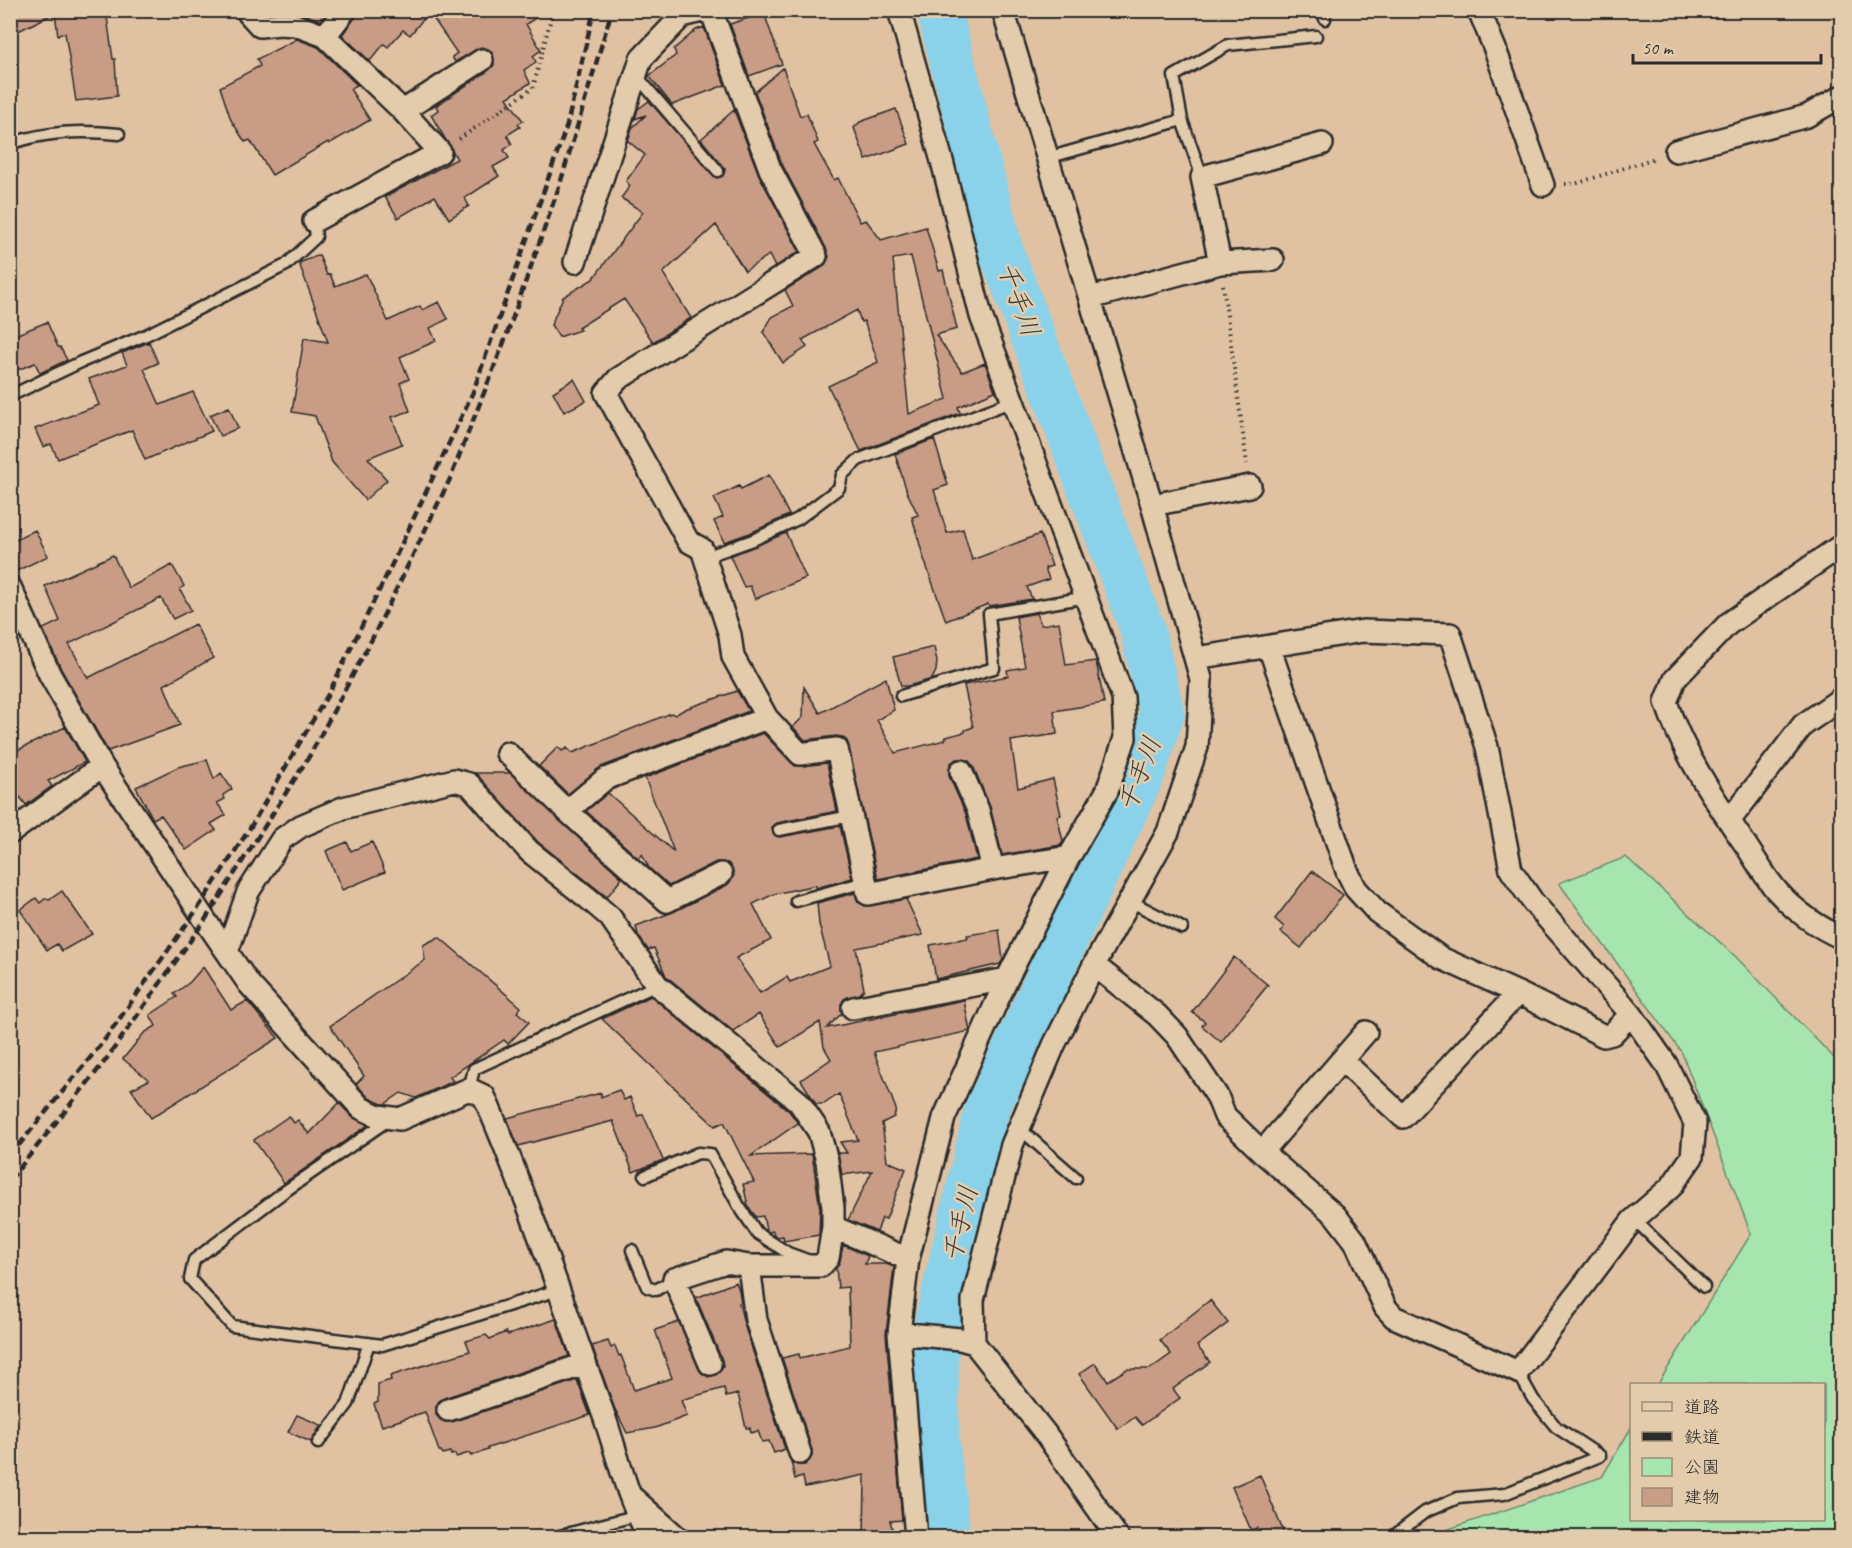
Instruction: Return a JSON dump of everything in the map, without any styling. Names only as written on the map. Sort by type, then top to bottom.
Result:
[{"type":"street","points":[[249,10],[249,14],[260,26],[295,25],[325,36],[403,111],[440,152],[314,221]]},
{"type":"street","points":[[325,36],[345,10]]},
{"type":"street","points":[[575,262],[642,60],[682,16],[706,10]]},
{"type":"street","points":[[711,10],[770,169],[816,256],[618,379],[606,393],[688,541],[702,549],[730,634],[734,657],[767,718],[800,754],[837,749],[868,894],[993,869],[1069,857]]},
{"type":"street","points":[[899,10],[942,161],[981,316],[1087,597],[1122,697],[1125,738],[1107,792],[1069,857],[1007,979],[944,1118],[908,1259],[904,1333],[916,1538]]},
{"type":"street","points":[[967,1341],[973,1300],[1012,1145],[1054,1045],[1094,965],[1168,832],[1197,747],[1201,679],[1152,505],[1003,10]]},
{"type":"street","points":[[1479,10],[1543,185]]},
{"type":"street","points":[[403,111],[482,60]]},
{"type":"street","points":[[1676,151],[1807,116],[1842,96]]},
{"type":"street","points":[[1220,263],[1202,177],[1322,144]]},
{"type":"street","points":[[1090,298],[1220,263],[1273,260]]},
{"type":"street","points":[[1152,505],[1250,486]]},
{"type":"street","points":[[1842,545],[1728,624],[1676,679],[1666,702],[1674,727],[1685,749],[1778,893],[1816,926],[1842,938]]},
{"type":"street","points":[[10,586],[50,675],[102,765],[227,952],[249,984],[361,1108],[378,1116],[400,1119],[469,1089],[484,1096],[513,1161],[634,1505],[650,1538]]},
{"type":"street","points":[[1094,965],[1157,1015],[1177,1036],[1217,1096],[1225,1116],[1262,1152],[1335,1215],[1355,1241],[1385,1307],[1394,1317],[1518,1372],[1632,1221],[1671,1187],[1692,1157],[1695,1123],[1666,1064],[1631,1014],[1533,902],[1511,870],[1487,747],[1450,634],[1363,631],[1196,658]]},
{"type":"street","points":[[1269,647],[1347,871],[1356,890],[1377,912],[1441,958],[1604,1036],[1612,1034],[1631,1014]]},
{"type":"street","points":[[1729,820],[1803,726],[1842,698]]},
{"type":"street","points":[[567,811],[605,779],[767,718]]},
{"type":"street","points":[[507,753],[567,811],[667,901],[721,874]]},
{"type":"street","points":[[10,833],[102,765]]},
{"type":"street","points":[[961,771],[978,810],[993,869]]},
{"type":"street","points":[[227,952],[248,892],[282,839],[301,826],[343,808],[454,780],[469,784],[529,851],[610,917],[657,985],[799,1102],[819,1132],[827,1161],[833,1209],[828,1258],[821,1266],[749,1266],[726,1262],[674,1279],[710,1364]]},
{"type":"street","points":[[853,1008],[1007,979]]},
{"type":"street","points":[[1342,1060],[1402,1117],[1518,993]]},
{"type":"street","points":[[1262,1152],[1366,1032]]},
{"type":"street","points":[[832,1227],[908,1259]]},
{"type":"street","points":[[749,1266],[756,1320],[800,1454]]},
{"type":"street","points":[[904,1333],[967,1341],[1045,1433],[1118,1538]]},
{"type":"street","points":[[448,1410],[585,1364]]},
{"type":"street","points":[[634,1505],[678,1538]]},
{"type":"lane","points":[[1202,177],[1182,120],[1174,76],[1228,45],[1316,36]]},
{"type":"lane","points":[[636,75],[717,171]]},
{"type":"lane","points":[[1047,158],[1182,120]]},
{"type":"lane","points":[[10,144],[25,139],[83,130],[119,134]]},
{"type":"lane","points":[[10,396],[81,362],[146,335],[286,265],[316,237],[314,221]]},
{"type":"lane","points":[[705,557],[753,540],[798,519],[839,488],[842,475],[858,460],[1013,401]]},
{"type":"lane","points":[[901,696],[994,668],[989,614],[1087,597]]},
{"type":"lane","points":[[779,830],[851,816]]},
{"type":"lane","points":[[796,901],[865,882]]},
{"type":"lane","points":[[1130,901],[1182,928]]},
{"type":"lane","points":[[469,1089],[474,1069],[657,985]]},
{"type":"lane","points":[[392,1118],[281,1194],[194,1260],[190,1279],[232,1326],[382,1345],[558,1290]]},
{"type":"lane","points":[[1019,1128],[1076,1178]]},
{"type":"lane","points":[[645,1176],[698,1153],[710,1154],[757,1233],[788,1253],[821,1266]]},
{"type":"lane","points":[[1632,1221],[1639,1224],[1704,1287]]},
{"type":"lane","points":[[632,1250],[647,1287],[656,1290],[674,1279]]},
{"type":"lane","points":[[318,1443],[348,1404],[369,1343]]},
{"type":"lane","points":[[1391,1538],[1425,1512],[1458,1498],[1504,1494],[1600,1456],[1556,1427],[1533,1399],[1518,1372]]},
{"type":"lane","points":[[552,1538],[634,1505]]},
{"type":"path","points":[[440,152],[533,88],[553,10]]},
{"type":"path","points":[[1543,185],[1575,184],[1676,151]]},
{"type":"path","points":[[1220,263],[1250,486]]},
{"type":"green space","points":[[1626,857],[1735,956],[1841,1065],[1841,1537],[1440,1537],[1440,1532],[1602,1477],[1630,1430],[1630,1521],[1825,1521],[1825,1383],[1659,1383],[1751,1234],[1682,1053],[1559,883]]},
{"type":"building","points":[[106,10],[113,59],[115,59],[117,96],[76,101],[65,33],[58,35],[55,13],[10,35],[10,11]]},
{"type":"building","points":[[294,10],[329,10],[321,21]]},
{"type":"building","points":[[358,10],[548,10],[526,24],[541,50],[533,56],[536,62],[524,70],[530,83],[507,98],[523,121],[518,124],[520,127],[507,135],[512,144],[504,150],[509,158],[493,167],[499,176],[465,198],[469,206],[449,219],[435,196],[398,218],[385,197],[457,159],[431,115],[438,110],[436,106],[489,70],[494,65],[493,54],[481,47],[455,62],[452,57],[457,53],[429,12],[410,35],[403,30],[388,47],[384,44],[370,61],[342,35]]},
{"type":"building","points":[[764,13],[782,64],[749,76],[730,24]]},
{"type":"building","points":[[704,27],[725,85],[672,105],[649,76],[676,55],[674,49],[696,30]]},
{"type":"building","points":[[297,39],[318,47],[357,85],[350,89],[370,120],[272,175],[250,140],[245,142],[231,120],[220,87],[260,66],[257,59]]},
{"type":"building","points":[[783,68],[800,116],[807,114],[818,142],[814,144],[834,180],[838,178],[860,222],[866,220],[881,240],[926,227],[939,271],[943,270],[957,329],[936,335],[962,372],[985,363],[995,391],[958,407],[960,413],[861,451],[828,386],[878,362],[864,321],[861,322],[857,310],[802,340],[807,347],[783,363],[763,332],[772,317],[793,306],[785,290],[823,267],[829,257],[782,164],[755,92]],"holes":[[[911,256],[947,399],[909,414],[893,259]]]},
{"type":"building","points":[[649,101],[716,178],[723,176],[725,169],[701,139],[734,110],[759,175],[799,251],[775,267],[769,255],[745,271],[716,225],[663,273],[691,318],[653,342],[624,299],[578,328],[580,330],[559,337],[551,325],[563,297],[593,279],[643,212],[621,198],[630,186],[626,181],[645,155],[628,141],[632,128],[646,115],[635,119],[638,109]]},
{"type":"building","points":[[896,109],[909,144],[866,160],[854,128],[860,122]]},
{"type":"building","points":[[319,255],[327,275],[330,274],[335,286],[366,274],[388,321],[420,306],[422,310],[439,302],[448,319],[430,328],[436,341],[400,357],[409,379],[400,383],[410,411],[392,417],[402,444],[368,458],[387,480],[365,500],[332,462],[315,416],[292,412],[304,338],[328,342],[299,263]]},
{"type":"building","points":[[47,322],[58,347],[67,360],[40,373],[35,363],[10,373],[10,337]]},
{"type":"building","points":[[149,342],[158,363],[144,369],[160,405],[193,392],[212,431],[145,460],[132,430],[58,459],[51,444],[43,447],[35,429],[99,405],[89,379],[127,365],[122,353]]},
{"type":"building","points":[[574,379],[586,401],[564,412],[553,392]]},
{"type":"building","points":[[229,407],[238,428],[220,436],[210,415]]},
{"type":"building","points":[[934,439],[948,485],[934,490],[947,533],[963,529],[972,560],[1040,534],[1052,566],[1045,568],[1049,579],[1027,587],[1032,599],[989,606],[988,604],[946,621],[912,517],[918,515],[907,492],[895,454]]},
{"type":"building","points":[[769,475],[789,515],[724,542],[714,521],[723,517],[714,498],[739,486],[741,489]]},
{"type":"building","points":[[35,530],[48,556],[10,574],[10,543]]},
{"type":"building","points":[[786,533],[806,578],[755,599],[750,586],[744,587],[730,556]]},
{"type":"building","points":[[113,555],[129,588],[172,565],[184,586],[180,589],[191,610],[173,619],[161,598],[69,644],[88,678],[195,624],[213,658],[164,685],[180,725],[108,751],[61,669],[43,629],[60,621],[45,586]]},
{"type":"building","points":[[1037,613],[1041,625],[1059,622],[1066,665],[1096,661],[1104,703],[1054,711],[1057,734],[1011,741],[1018,788],[1053,779],[1061,815],[1057,816],[1063,841],[1061,845],[1002,855],[990,807],[973,766],[968,760],[956,759],[950,764],[949,776],[966,814],[977,859],[878,879],[847,741],[836,736],[805,740],[793,727],[803,717],[804,687],[820,713],[886,678],[894,710],[877,720],[895,753],[945,740],[946,737],[965,732],[973,727],[964,685],[1008,676],[1007,670],[1025,667],[1016,617]]},
{"type":"building","points":[[934,647],[937,661],[932,679],[901,686],[893,657]]},
{"type":"building","points":[[737,691],[749,711],[601,767],[568,794],[539,766],[558,747],[562,751],[567,748],[572,753],[671,713],[675,715],[685,709]]},
{"type":"building","points":[[65,727],[85,762],[48,781],[52,786],[26,805],[20,797],[10,801],[10,754]]},
{"type":"building","points":[[763,733],[795,766],[827,763],[837,811],[777,823],[772,827],[773,834],[780,837],[840,826],[852,878],[816,888],[816,885],[774,894],[753,904],[771,940],[736,958],[760,993],[787,977],[790,982],[830,966],[819,924],[817,903],[855,893],[858,902],[865,906],[906,899],[923,935],[856,948],[864,989],[860,994],[844,999],[841,1004],[842,1013],[827,1028],[964,1000],[970,1031],[874,1052],[896,1109],[894,1117],[882,1123],[887,1161],[906,1169],[886,1219],[882,1218],[877,1232],[848,1220],[872,1171],[842,1175],[838,1153],[847,1153],[840,1142],[858,1140],[839,1094],[824,1104],[816,1104],[801,1080],[831,1059],[824,1047],[820,1022],[780,1047],[759,1014],[733,1031],[666,976],[654,948],[648,950],[638,935],[636,926],[673,912],[727,885],[734,875],[732,868],[728,863],[716,862],[669,886],[649,868],[642,854],[638,858],[586,811],[608,793],[674,852],[645,778]]},
{"type":"building","points":[[207,760],[214,779],[221,773],[232,789],[223,795],[225,799],[217,803],[226,815],[211,824],[216,830],[186,850],[161,815],[153,819],[136,787],[178,767]]},
{"type":"building","points":[[475,773],[510,773],[622,878],[607,897],[538,842]]},
{"type":"building","points":[[347,842],[351,851],[372,842],[385,872],[342,890],[326,851]]},
{"type":"building","points":[[1312,871],[1343,895],[1301,948],[1281,932],[1284,927],[1275,919]]},
{"type":"building","points":[[62,891],[92,934],[62,951],[57,944],[47,950],[20,910],[36,898],[40,903]]},
{"type":"building","points":[[999,930],[1003,960],[1000,964],[936,979],[930,945],[968,938],[967,935]]},
{"type":"building","points":[[439,937],[521,1007],[517,1012],[529,1022],[508,1044],[504,1040],[450,1077],[453,1081],[416,1098],[401,1093],[382,1104],[369,1098],[356,1084],[364,1076],[330,1026],[425,960],[423,945]]},
{"type":"building","points":[[1234,957],[1268,985],[1221,1042],[1202,1026],[1205,1022],[1192,1012]]},
{"type":"building","points":[[203,967],[231,1010],[247,1001],[278,1038],[151,1118],[131,1089],[149,1080],[123,1059],[144,1033],[156,1026],[150,1015],[177,997],[174,994],[190,982]]},
{"type":"building","points":[[651,996],[789,1111],[798,1123],[751,1156],[812,1154],[820,1209],[819,1235],[784,1241],[783,1236],[778,1237],[773,1231],[766,1230],[763,1216],[756,1217],[748,1206],[743,1184],[754,1182],[724,1122],[715,1126],[602,1019]]},
{"type":"building","points":[[619,1090],[624,1100],[630,1097],[638,1116],[643,1114],[663,1160],[633,1172],[613,1121],[518,1146],[507,1118],[601,1093],[601,1097]]},
{"type":"building","points":[[339,1103],[352,1117],[368,1125],[284,1183],[254,1140],[289,1116],[294,1123],[298,1120],[309,1134]]},
{"type":"building","points":[[843,1245],[868,1256],[865,1264],[886,1264],[894,1267],[886,1334],[902,1520],[890,1521],[895,1538],[864,1538],[865,1475],[805,1487],[803,1477],[795,1479],[791,1462],[805,1465],[812,1456],[812,1450],[782,1358],[799,1354],[800,1358],[850,1346],[848,1287],[838,1288],[836,1268]]},
{"type":"building","points":[[736,1282],[744,1324],[785,1449],[774,1453],[769,1441],[762,1442],[758,1431],[751,1433],[750,1428],[746,1428],[738,1394],[726,1397],[724,1388],[681,1400],[687,1416],[655,1428],[627,1433],[614,1407],[592,1346],[608,1341],[611,1348],[615,1346],[619,1356],[621,1355],[634,1390],[672,1378],[655,1330],[679,1322],[699,1369],[708,1377],[715,1375],[723,1366],[722,1360],[696,1298]]},
{"type":"building","points":[[1210,1300],[1228,1323],[1197,1346],[1210,1362],[1173,1389],[1180,1398],[1142,1425],[1135,1417],[1118,1429],[1079,1374],[1095,1363],[1108,1381],[1127,1369],[1150,1369],[1171,1354],[1160,1340]]},
{"type":"building","points":[[556,1319],[569,1356],[444,1398],[436,1407],[436,1415],[445,1422],[452,1422],[577,1380],[590,1415],[488,1448],[488,1450],[471,1456],[469,1453],[456,1457],[450,1452],[443,1454],[439,1451],[425,1412],[382,1426],[374,1404],[378,1402],[378,1384],[391,1380],[390,1376],[470,1351],[466,1341],[486,1335],[490,1339],[506,1332],[508,1335]]},
{"type":"building","points":[[297,1415],[321,1425],[311,1442],[288,1432]]},
{"type":"building","points":[[1260,1475],[1286,1538],[1261,1538],[1257,1528],[1251,1530],[1232,1487]]},
{"type":"waterway","name":"千手川","points":[[939,10],[1001,251],[1142,628],[1162,713],[1143,773],[987,1109],[936,1327],[937,1441],[948,1538]]},
{"type":"railway","points":[[10,1156],[103,1042],[198,908],[250,828],[330,691],[473,392],[567,125],[594,10]]},
{"type":"railway","points":[[10,1180],[105,1061],[205,920],[310,755],[372,639],[450,479],[506,337],[560,184],[612,10]]}]
